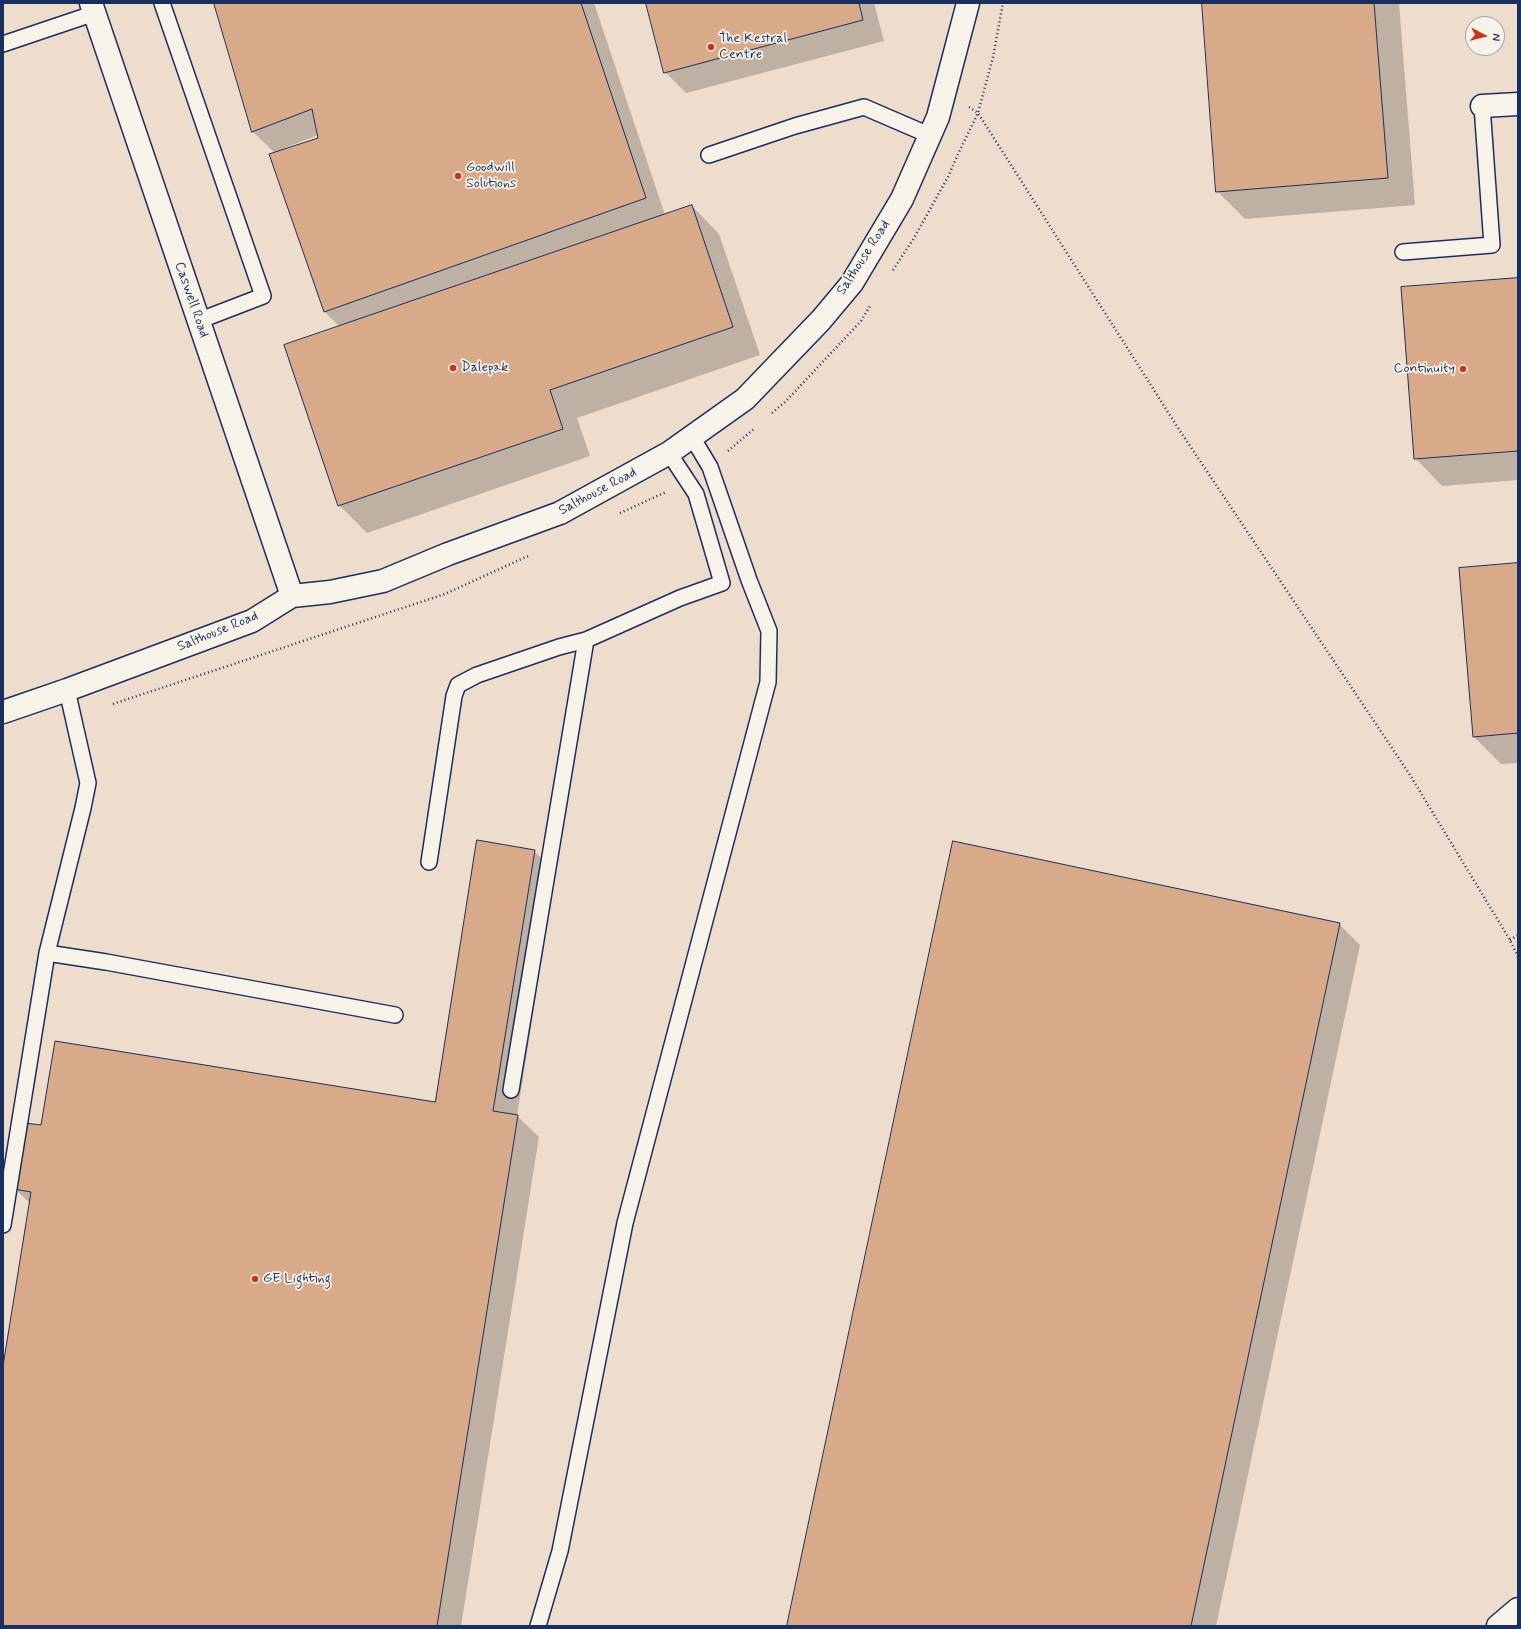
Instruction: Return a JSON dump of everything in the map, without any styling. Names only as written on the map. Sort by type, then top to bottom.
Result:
[{"type":"street","name":"Salthouse Road","points":[[3,712],[67,690],[252,621],[292,596],[330,592],[383,581],[448,554],[560,513],[669,453],[745,399],[820,320],[852,283],[902,199],[938,117],[968,3]]},
{"type":"street","name":"Caswell Road","points":[[93,8],[292,596]]},
{"type":"street","points":[[1482,106],[1518,104]]},
{"type":"street","points":[[1498,1626],[1518,1609]]},
{"type":"lane","points":[[162,3],[263,296],[198,321]]},
{"type":"lane","points":[[3,44],[93,8]]},
{"type":"lane","points":[[1402,252],[1492,245],[1482,106]]},
{"type":"lane","points":[[709,155],[795,126],[864,107],[929,135]]},
{"type":"lane","points":[[538,1626],[560,1551],[626,1223],[768,682],[769,631],[749,580],[710,467],[692,437]]},
{"type":"lane","points":[[429,862],[454,696],[458,685],[484,672],[559,647],[586,640],[680,598],[722,583],[696,494],[669,453]]},
{"type":"lane","points":[[511,1090],[586,640]]},
{"type":"lane","points":[[3,1225],[47,953],[88,783],[67,690]]},
{"type":"lane","points":[[47,953],[106,962],[395,1015]]},
{"type":"path","points":[[1004,3],[993,57],[978,113],[1180,431],[1410,775],[1510,940],[1518,957]]},
{"type":"path","points":[[1510,940],[1518,934]]},
{"type":"shaded area","points":[[3,3],[1518,3],[1518,1626],[3,1626]]},
{"type":"building","name":"Goodwill Solutions","points":[[214,3],[581,3],[646,198],[324,312],[269,154],[318,138],[312,109],[252,132]]},
{"type":"building","name":"The Kestral Centre","points":[[646,3],[859,3],[863,20],[664,73]]},
{"type":"building","points":[[1202,3],[1374,3],[1388,178],[1216,192]]},
{"type":"building","name":"Dalepak","points":[[692,205],[733,327],[550,390],[563,429],[338,506],[284,345]]},
{"type":"building","name":"Continuity","points":[[1518,278],[1518,451],[1414,459],[1401,287]]},
{"type":"building","points":[[1518,563],[1518,733],[1473,737],[1459,568]]},
{"type":"building","name":"GE Lighting","points":[[477,840],[535,850],[493,1111],[518,1115],[437,1626],[3,1626],[3,1366],[31,1192],[14,1189],[25,1123],[41,1125],[55,1041],[435,1102]]},
{"type":"building","points":[[953,841],[1340,923],[1191,1626],[787,1626]]},
{"type":"place","name":"The Kestral Centre","points":[[711,47]]},
{"type":"place","name":"Goodwill Solutions","points":[[458,176]]},
{"type":"place","name":"Dalepak","points":[[453,368]]},
{"type":"place","name":"Continuity","points":[[1463,369]]},
{"type":"place","name":"GE Lighting","points":[[255,1279]]}]
